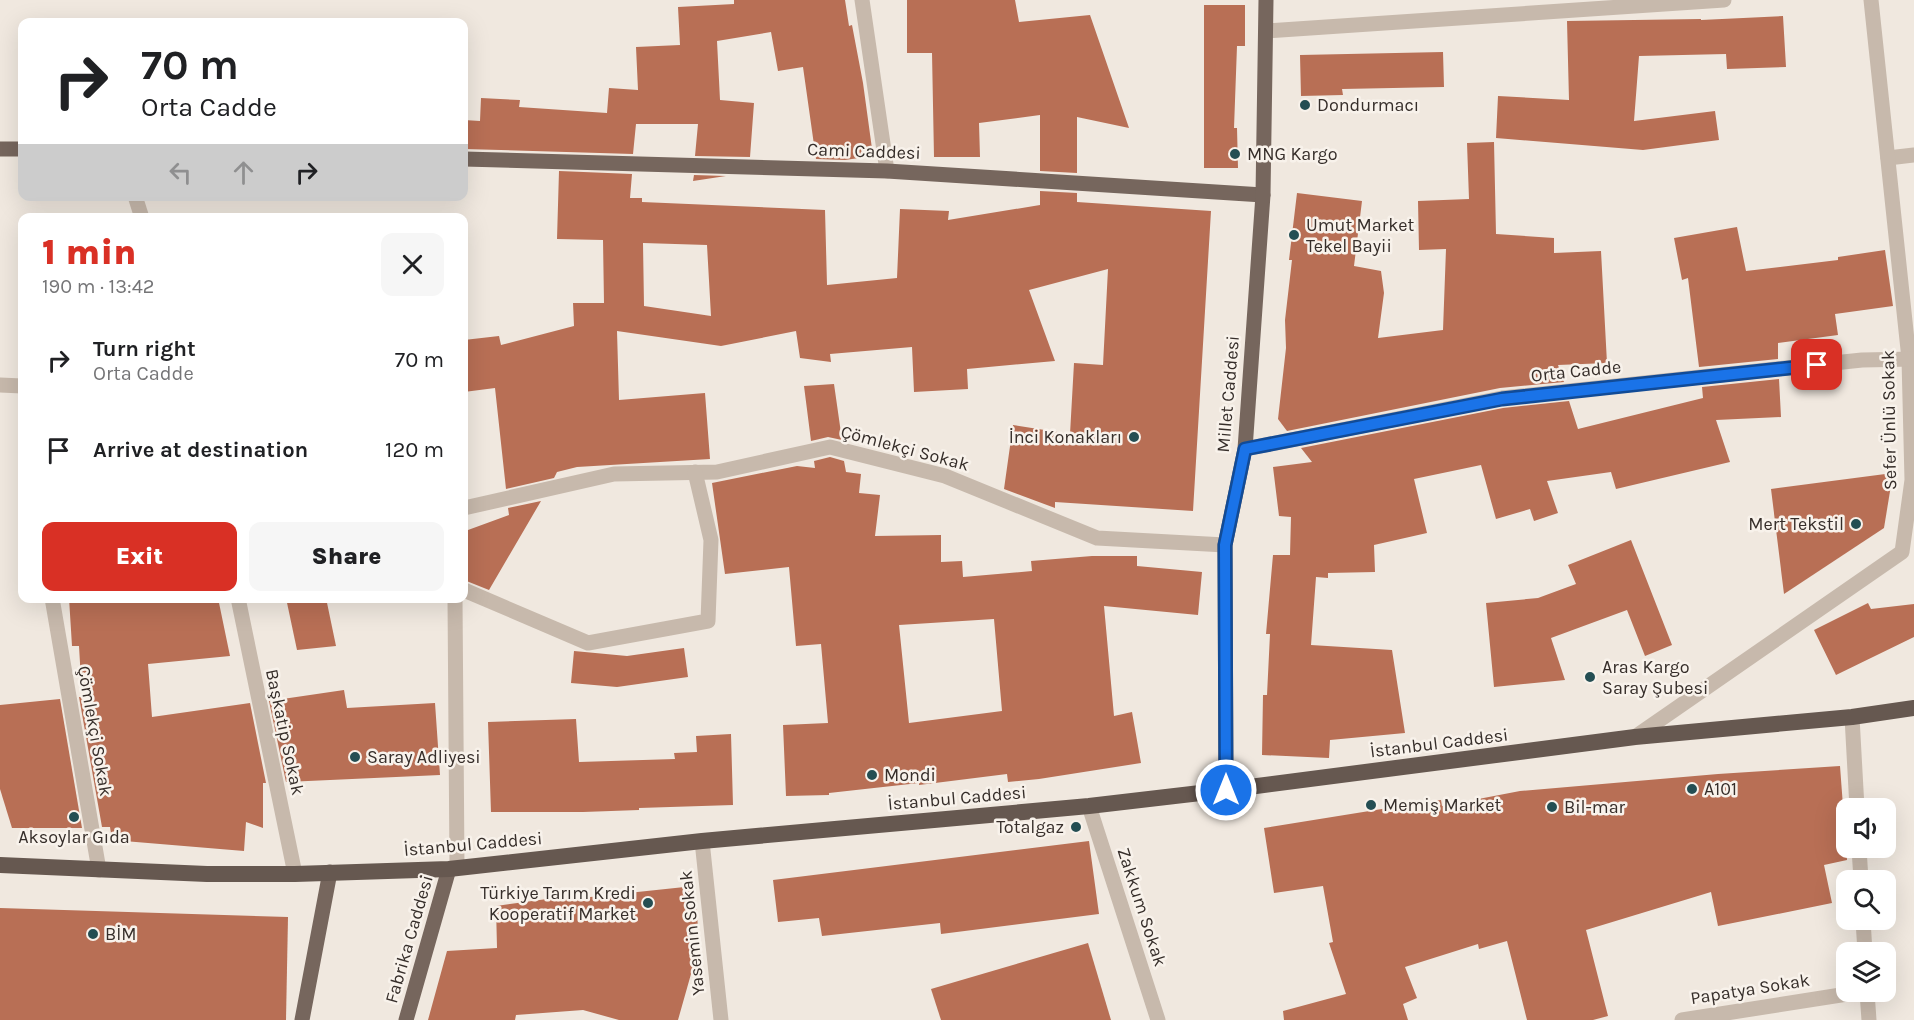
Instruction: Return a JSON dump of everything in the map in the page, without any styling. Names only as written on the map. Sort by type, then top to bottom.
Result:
[{"type":"highway","name":"İstanbul Caddesi","points":[[0,865],[207,874],[295,874],[453,868],[702,841],[1089,806],[1635,737],[1852,717],[1914,708]]},
{"type":"main road","name":"Millet Caddesi","points":[[1226,790],[1225,545],[1245,449],[1263,195],[1266,0]]},
{"type":"main road","points":[[0,149],[18,149]]},
{"type":"main road","name":"Cami Caddesi","points":[[468,159],[887,171],[1263,195]]},
{"type":"main road","name":"Fabrika Caddesi","points":[[406,1020],[453,868]]},
{"type":"main road","points":[[302,1020],[330,872]]},
{"type":"street","points":[[862,0],[887,171]]},
{"type":"street","points":[[1267,31],[1724,0]]},
{"type":"street","name":"Sefer Ünlü Sokak","points":[[1635,737],[1902,552],[1912,480],[1912,359],[1871,0]]},
{"type":"street","points":[[1888,158],[1914,155]]},
{"type":"street","name":"Orta Cadde","points":[[1245,449],[1502,399],[1862,360],[1912,359]]},
{"type":"street","points":[[0,385],[18,386]]},
{"type":"street","name":"Çömlekçi Sokak","points":[[468,507],[614,474],[717,472],[830,447],[945,476],[1097,538],[1225,545]]},
{"type":"street","points":[[468,592],[588,643],[708,621],[711,540],[695,472]]},
{"type":"street","name":"Çömlekçi Sokak","points":[[53,603],[99,870]]},
{"type":"street","name":"Başkatip Sokak","points":[[239,603],[295,874]]},
{"type":"street","points":[[453,868],[455,603]]},
{"type":"street","points":[[1852,717],[1856,798]]},
{"type":"street","name":"Zakkum Sokak","points":[[1089,806],[1158,1020]]},
{"type":"street","name":"Yasemin Sokak","points":[[702,841],[721,1020]]},
{"type":"street","name":"Papatya Sokak","points":[[1682,1020],[1836,996]]},
{"type":"street","points":[[1868,1002],[1869,1020]]},
{"type":"building","points":[[734,0],[845,0],[863,83],[873,156],[845,160],[816,159],[803,67],[778,71],[771,32],[717,41],[720,100],[754,103],[750,157],[695,156],[698,124],[636,124],[633,154],[468,149],[468,120],[480,121],[481,98],[520,100],[519,107],[607,113],[609,88],[638,90],[636,47],[680,45],[678,7],[734,4]]},
{"type":"building","points":[[907,0],[1015,0],[1019,22],[1090,15],[1129,128],[1077,117],[1077,173],[1040,171],[1040,115],[979,123],[980,157],[934,157],[932,53],[907,53]]},
{"type":"building","points":[[1204,5],[1245,5],[1245,46],[1237,46],[1234,128],[1237,128],[1238,168],[1204,168]]},
{"type":"building","points":[[1783,16],[1786,67],[1727,69],[1726,54],[1639,56],[1634,121],[1715,111],[1719,140],[1643,150],[1496,138],[1498,96],[1569,100],[1567,21],[1701,20]]},
{"type":"building","points":[[1443,52],[1444,87],[1342,89],[1343,95],[1301,96],[1300,55]]},
{"type":"building","points":[[1494,142],[1496,234],[1554,238],[1554,253],[1601,251],[1607,363],[1558,365],[1564,382],[1500,388],[1287,431],[1278,419],[1286,348],[1285,320],[1292,260],[1289,260],[1297,193],[1362,201],[1354,266],[1381,271],[1384,293],[1378,338],[1443,330],[1446,249],[1419,250],[1418,201],[1469,199],[1467,143]]},
{"type":"building","points":[[559,171],[632,174],[630,198],[642,198],[642,202],[825,210],[827,285],[897,278],[900,209],[949,211],[948,220],[1040,205],[1040,191],[1077,193],[1077,202],[1211,211],[1193,511],[1055,502],[1055,508],[1004,489],[1013,425],[1070,434],[1074,363],[1103,365],[1108,269],[1029,290],[1055,361],[967,369],[968,389],[914,392],[912,347],[830,354],[831,362],[800,358],[796,331],[721,346],[617,331],[619,400],[705,393],[710,459],[577,467],[557,472],[554,478],[506,489],[495,388],[468,391],[468,340],[499,336],[501,345],[574,326],[573,303],[604,303],[603,240],[557,239]],"holes":[[[643,243],[707,245],[711,316],[644,306]]]},
{"type":"building","points":[[694,175],[726,176],[693,181]]},
{"type":"building","points":[[1737,227],[1746,271],[1838,260],[1838,257],[1885,250],[1893,306],[1835,314],[1838,335],[1778,343],[1778,359],[1699,367],[1688,278],[1682,280],[1674,238]]},
{"type":"building","points":[[1779,379],[1781,417],[1716,420],[1730,462],[1616,489],[1611,472],[1547,481],[1558,513],[1534,521],[1530,509],[1496,519],[1481,465],[1414,479],[1427,533],[1374,545],[1375,572],[1328,573],[1328,578],[1316,577],[1311,645],[1392,650],[1405,733],[1330,740],[1329,758],[1262,755],[1263,695],[1267,695],[1270,634],[1266,634],[1273,555],[1290,555],[1291,517],[1279,516],[1273,467],[1312,462],[1301,448],[1503,408],[1569,401],[1578,429],[1703,398],[1702,387]]},
{"type":"building","points":[[834,384],[842,440],[828,437],[811,441],[804,386]]},
{"type":"building","points":[[830,457],[844,461],[846,472],[861,474],[859,493],[880,495],[875,536],[941,535],[941,562],[962,561],[963,577],[1032,571],[1031,561],[1092,556],[1137,556],[1137,566],[1202,572],[1198,615],[1104,606],[1114,716],[1132,712],[1141,763],[1008,782],[1007,774],[829,793],[829,795],[786,796],[783,725],[828,723],[821,644],[796,646],[789,567],[725,574],[712,483],[797,466],[815,468],[814,461]],"holes":[[[994,619],[1002,711],[909,723],[899,625]]]},
{"type":"building","points":[[1893,473],[1884,528],[1784,594],[1771,489]]},
{"type":"building","points":[[541,501],[489,590],[468,582],[468,530],[509,515],[508,508]]},
{"type":"building","points":[[1631,540],[1672,645],[1645,656],[1627,610],[1551,638],[1565,680],[1494,687],[1486,603],[1538,598],[1576,584],[1568,565]]},
{"type":"building","points":[[69,603],[219,603],[230,656],[148,664],[152,717],[250,703],[266,783],[263,783],[263,828],[246,822],[244,851],[112,840],[110,827],[102,827],[79,697],[82,697],[79,646],[72,646]]},
{"type":"building","points":[[287,603],[327,603],[336,646],[297,650]]},
{"type":"building","points":[[1868,603],[1871,609],[1914,604],[1914,637],[1836,675],[1814,630]]},
{"type":"building","points":[[684,648],[688,677],[617,687],[571,683],[574,651],[627,656]]},
{"type":"building","points":[[344,690],[347,708],[435,703],[440,775],[286,782],[269,701]]},
{"type":"building","points":[[60,699],[82,828],[12,828],[0,789],[0,705]]},
{"type":"building","points":[[576,719],[579,762],[675,759],[674,753],[697,752],[696,736],[731,734],[733,805],[583,812],[491,812],[488,722]]},
{"type":"building","points":[[1840,766],[1842,798],[1836,798],[1836,858],[1847,858],[1847,860],[1824,865],[1832,903],[1718,926],[1711,892],[1586,930],[1608,1016],[1593,1020],[1527,1020],[1507,941],[1479,949],[1478,944],[1405,967],[1417,998],[1403,1004],[1408,1020],[1284,1020],[1283,1011],[1346,994],[1329,943],[1333,942],[1323,886],[1274,893],[1264,828],[1388,808],[1387,805],[1441,800],[1442,806],[1520,791]]},
{"type":"building","points":[[1089,841],[1099,914],[941,934],[940,923],[822,936],[819,918],[778,922],[773,880]]},
{"type":"building","points":[[694,886],[703,978],[691,974],[678,1020],[619,1020],[583,1010],[516,1015],[515,1020],[428,1020],[447,951],[497,948],[496,906],[562,897],[562,900]]},
{"type":"building","points":[[0,908],[288,917],[286,1020],[0,1020]]},
{"type":"building","points":[[1088,943],[1111,1020],[941,1020],[931,989]]},
{"type":"place","name":"Dondurmacı","points":[[1305,105]]},
{"type":"place","name":"MNG Kargo","points":[[1235,154]]},
{"type":"place","name":"Umut Market Tekel Bayii","points":[[1294,235]]},
{"type":"place","name":"İnci Konakları","points":[[1134,437]]},
{"type":"place","name":"Mert Tekstil","points":[[1856,524]]},
{"type":"place","name":"Aras Kargo Saray Şubesi","points":[[1590,677]]},
{"type":"place","name":"Saray Adliyesi","points":[[355,757]]},
{"type":"place","name":"Mondi","points":[[872,775]]},
{"type":"place","name":"A101","points":[[1692,789]]},
{"type":"place","name":"Memiş Market","points":[[1371,805]]},
{"type":"place","name":"Bil-mar","points":[[1552,807]]},
{"type":"place","name":"Aksoylar Gıda","points":[[74,817]]},
{"type":"place","name":"Totalgaz","points":[[1076,827]]},
{"type":"place","name":"Türkiye Tarım Kredi Kooperatif Market","points":[[648,903]]},
{"type":"place","name":"BİM","points":[[93,934]]},
{"type":"route","points":[[1226,790],[1225,545],[1245,449],[1502,399],[1817,365]]}]
